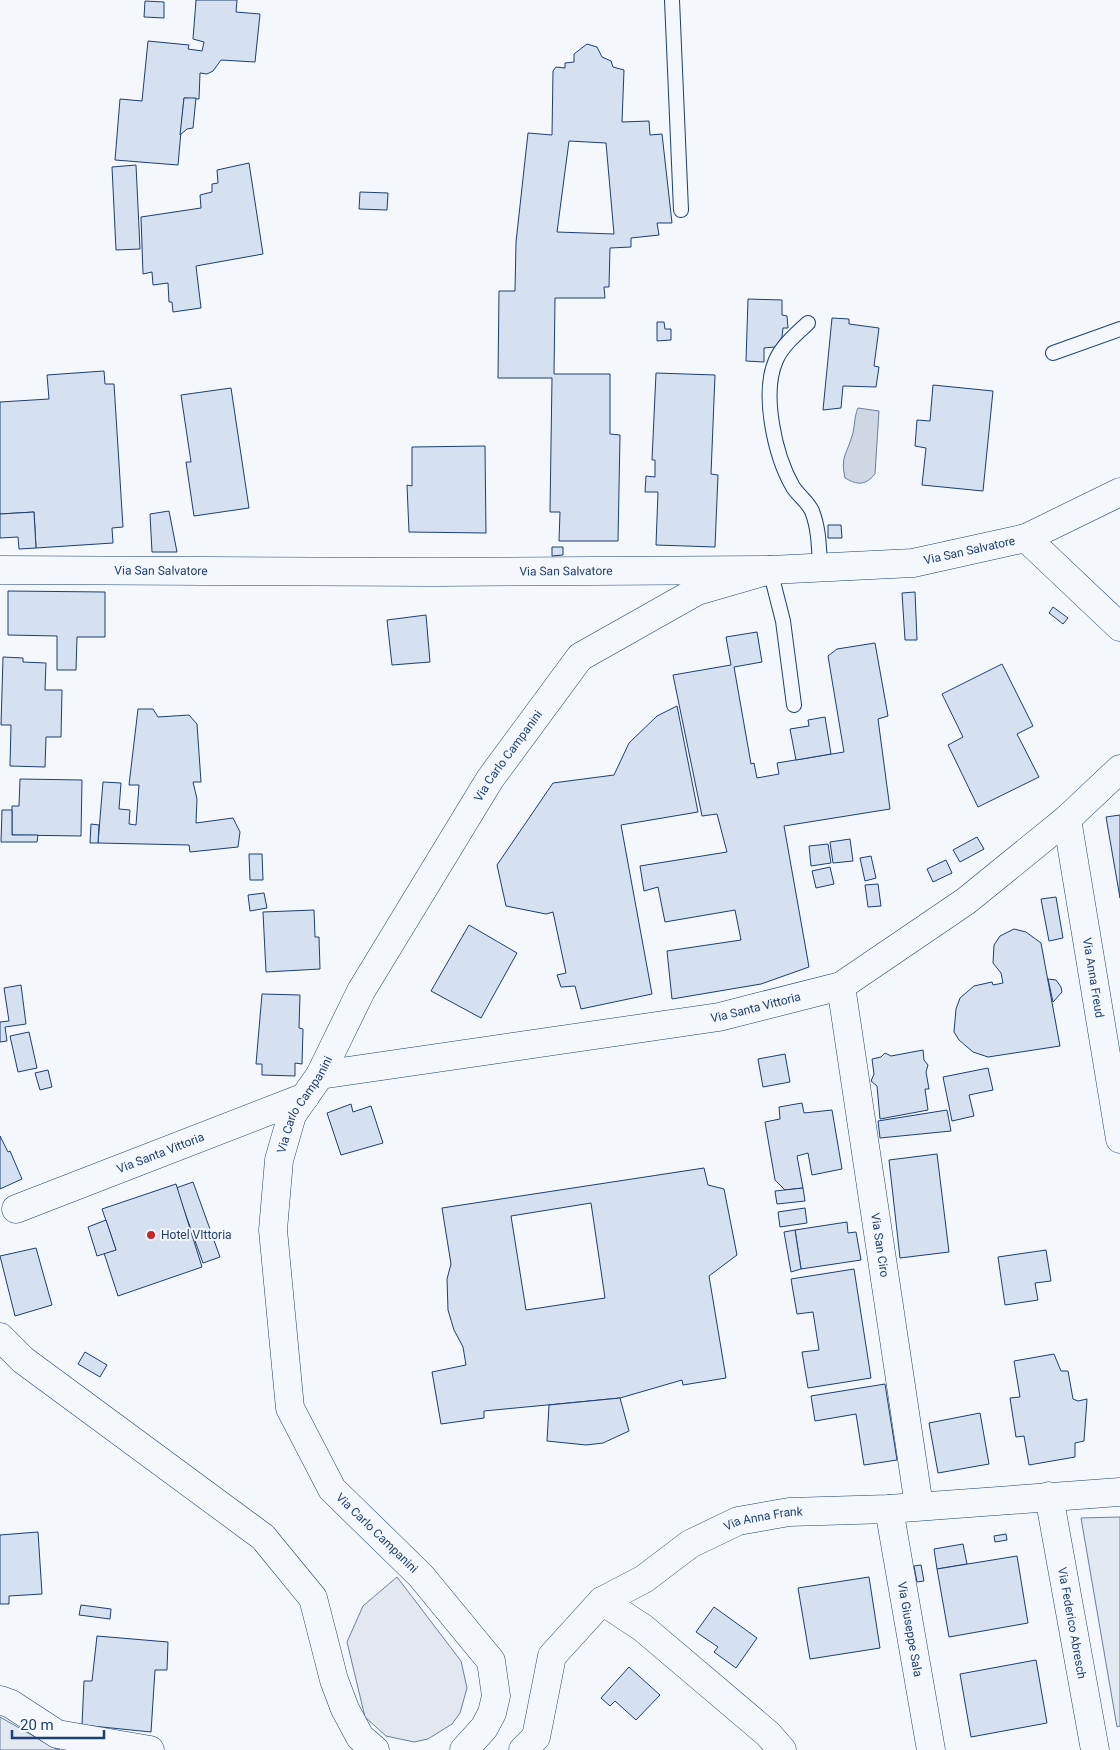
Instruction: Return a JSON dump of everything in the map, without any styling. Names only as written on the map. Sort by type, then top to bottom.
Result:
[{"type":"street","name":"Via San Salvatore","points":[[0,570],[415,572],[770,570],[913,563],[1026,538],[1120,492]]},
{"type":"street","points":[[1026,538],[1120,627]]},
{"type":"street","name":"Via Carlo Campanini","points":[[464,1750],[484,1728],[492,1713],[496,1696],[491,1661],[421,1576],[332,1489],[290,1408],[273,1230],[279,1160],[292,1116],[312,1086],[361,991],[490,778],[580,657],[697,591],[770,570]]},
{"type":"street","name":"Via Santa Vittoria","points":[[16,1209],[312,1086],[718,1017],[841,986],[966,901],[1067,819],[1120,769]]},
{"type":"street","name":"Via Anna Freud","points":[[1067,819],[1120,1139]]},
{"type":"street","name":"Via San Ciro","points":[[841,986],[919,1506]]},
{"type":"street","points":[[0,1337],[23,1360],[263,1537],[314,1598],[334,1680],[360,1746]]},
{"type":"street","name":"Via Anna Frank","points":[[523,1750],[536,1737],[552,1656],[602,1600],[644,1579],[690,1544],[738,1521],[789,1512],[888,1509],[1120,1492]]},
{"type":"street","name":"Via Federico Abresch","points":[[1049,1496],[1095,1750]]},
{"type":"street","name":"Via Giuseppe Sala","points":[[888,1509],[931,1750]]},
{"type":"street","points":[[602,1600],[643,1628],[768,1734],[782,1750]]},
{"type":"street","points":[[0,1700],[11,1704],[57,1734],[150,1750]]},
{"type":"lane","points":[[672,0],[681,210]]},
{"type":"lane","points":[[808,323],[794,335],[776,360],[770,383],[771,416],[778,451],[793,486],[811,509],[818,531],[820,568]]},
{"type":"lane","points":[[1053,353],[1120,329]]},
{"type":"lane","points":[[770,570],[783,621],[794,705]]},
{"type":"shaded area","points":[[858,408],[879,411],[875,474],[868,481],[861,483],[845,478],[843,465],[853,433]]},
{"type":"shaded area","points":[[1120,1517],[1120,1726],[1117,1727],[1081,1518]]},
{"type":"shaded area","points":[[397,1577],[461,1661],[467,1688],[460,1713],[452,1724],[428,1739],[414,1742],[386,1736],[365,1717],[347,1642],[363,1606]]},
{"type":"shaded area","points":[[0,1717],[56,1749],[60,1750],[0,1750]]},
{"type":"building","points":[[196,0],[237,0],[236,12],[260,14],[255,62],[221,60],[213,71],[207,74],[200,73],[199,99],[184,98],[178,165],[115,160],[120,99],[142,101],[148,41],[189,45],[188,49],[202,51],[204,42],[193,39]]},
{"type":"building","points":[[145,1],[164,2],[164,18],[144,17]]},
{"type":"building","points":[[587,44],[597,47],[602,57],[611,61],[613,67],[624,70],[622,122],[649,121],[650,135],[662,134],[672,223],[657,223],[659,235],[631,238],[631,247],[610,248],[609,287],[604,287],[605,298],[555,298],[554,374],[610,374],[610,434],[620,435],[618,541],[559,541],[560,512],[550,512],[552,378],[498,378],[499,291],[515,291],[516,242],[528,133],[552,135],[553,71],[556,67],[565,68],[565,63],[574,62],[574,54]],"holes":[[[569,141],[606,143],[614,234],[557,232]]]},
{"type":"building","points":[[184,98],[196,98],[193,128],[187,129],[180,135]]},
{"type":"building","points":[[249,163],[263,254],[196,266],[201,308],[173,312],[172,302],[169,302],[168,283],[153,285],[152,272],[143,274],[141,217],[201,208],[200,195],[212,192],[212,184],[218,183],[217,170]]},
{"type":"building","points":[[136,165],[140,249],[116,250],[112,167]]},
{"type":"building","points":[[360,192],[388,193],[387,210],[359,209]]},
{"type":"building","points":[[748,299],[782,300],[782,315],[787,316],[788,328],[783,328],[782,337],[775,347],[764,348],[764,362],[746,361]]},
{"type":"building","points":[[832,318],[849,319],[849,324],[879,328],[874,366],[879,367],[876,387],[843,386],[841,408],[823,410]]},
{"type":"building","points":[[657,322],[664,322],[665,329],[671,329],[671,340],[657,341]]},
{"type":"building","points":[[104,371],[105,384],[114,384],[123,527],[112,528],[113,543],[36,548],[34,512],[0,514],[0,402],[49,399],[47,375]]},
{"type":"building","points":[[656,373],[715,375],[711,474],[718,475],[715,547],[656,545],[658,492],[645,492],[646,476],[655,477],[655,460],[652,460]]},
{"type":"building","points":[[933,385],[993,391],[983,491],[922,485],[926,448],[915,446],[917,420],[930,421]]},
{"type":"building","points":[[231,388],[249,508],[194,516],[186,462],[191,462],[181,395]]},
{"type":"building","points":[[485,446],[486,533],[409,532],[407,485],[412,486],[412,447]]},
{"type":"building","points":[[169,511],[177,552],[152,552],[150,514]]},
{"type":"building","points":[[34,512],[36,548],[19,549],[18,537],[0,538],[0,514]]},
{"type":"building","points":[[828,525],[841,525],[842,538],[828,538]]},
{"type":"building","points":[[552,547],[563,547],[563,555],[552,556]]},
{"type":"building","points":[[8,591],[105,592],[105,637],[77,637],[76,670],[57,670],[57,636],[8,635]]},
{"type":"building","points":[[915,592],[917,640],[905,640],[902,593]]},
{"type":"building","points":[[1053,607],[1068,618],[1063,624],[1049,613]]},
{"type":"building","points":[[426,615],[430,662],[392,665],[387,620]]},
{"type":"building","points":[[757,632],[762,662],[734,667],[751,764],[754,763],[757,778],[779,774],[777,763],[844,752],[828,656],[837,649],[875,643],[888,716],[878,719],[890,809],[784,826],[809,967],[761,984],[672,999],[667,951],[741,940],[735,910],[665,922],[658,887],[644,891],[640,866],[727,852],[717,814],[702,816],[673,675],[731,665],[726,637]]},
{"type":"building","points":[[3,657],[23,658],[23,662],[46,663],[45,690],[62,690],[61,737],[46,737],[45,767],[10,766],[11,725],[1,725]]},
{"type":"building","points":[[1002,664],[1033,726],[1017,734],[1039,777],[978,807],[948,745],[963,737],[942,694]]},
{"type":"building","points":[[677,706],[698,812],[621,825],[652,994],[581,1009],[575,986],[561,987],[557,975],[566,973],[553,912],[546,914],[506,906],[497,865],[553,783],[614,775],[629,743],[657,716]]},
{"type":"building","points":[[138,709],[153,709],[158,717],[189,715],[197,724],[201,782],[193,782],[197,799],[196,823],[233,818],[240,832],[238,847],[190,852],[189,845],[98,843],[103,782],[121,783],[119,809],[130,810],[129,824],[136,825],[139,785],[129,785]]},
{"type":"building","points":[[825,717],[831,754],[796,760],[790,729],[809,726],[808,720]]},
{"type":"building","points":[[20,779],[82,780],[81,836],[12,835],[12,806],[19,806]]},
{"type":"building","points":[[2,810],[12,810],[12,835],[38,835],[37,842],[1,842]]},
{"type":"building","points":[[1120,815],[1120,898],[1106,817]]},
{"type":"building","points":[[91,824],[99,825],[98,843],[90,843]]},
{"type":"building","points":[[977,837],[984,849],[960,862],[953,850]]},
{"type":"building","points":[[850,839],[853,861],[833,863],[830,842]]},
{"type":"building","points":[[828,844],[831,863],[811,866],[809,846]]},
{"type":"building","points":[[249,854],[262,854],[263,880],[250,880]]},
{"type":"building","points":[[871,856],[876,878],[865,881],[860,858]]},
{"type":"building","points":[[946,860],[952,873],[933,882],[927,869]]},
{"type":"building","points":[[830,867],[834,884],[816,888],[812,871]]},
{"type":"building","points":[[878,884],[881,906],[868,907],[865,885]]},
{"type":"building","points":[[264,893],[267,908],[250,911],[248,895]]},
{"type":"building","points":[[1056,897],[1063,938],[1049,941],[1041,899]]},
{"type":"building","points":[[314,910],[315,937],[319,937],[320,969],[266,972],[263,912]]},
{"type":"building","points":[[469,925],[517,953],[481,1018],[431,991]]},
{"type":"building","points":[[1014,929],[1026,932],[1041,943],[1060,1046],[988,1057],[973,1052],[959,1040],[954,1032],[956,1009],[960,998],[974,986],[992,982],[993,985],[1003,983],[1001,973],[993,963],[994,945],[1000,936]]},
{"type":"building","points":[[1048,979],[1056,980],[1061,987],[1062,992],[1053,1002]]},
{"type":"building","points":[[21,985],[26,1024],[5,1027],[7,1041],[0,1042],[0,1022],[9,1021],[4,988]]},
{"type":"building","points":[[262,994],[300,995],[299,1028],[303,1029],[302,1064],[295,1063],[295,1076],[262,1075],[262,1064],[256,1064]]},
{"type":"building","points":[[29,1032],[37,1068],[18,1072],[10,1036]]},
{"type":"building","points":[[923,1050],[924,1060],[928,1065],[926,1072],[929,1089],[925,1089],[928,1110],[880,1119],[877,1086],[871,1081],[874,1074],[872,1059],[881,1057],[885,1053],[891,1056]]},
{"type":"building","points":[[785,1054],[790,1082],[763,1087],[758,1059]]},
{"type":"building","points":[[988,1068],[993,1090],[969,1095],[974,1116],[952,1121],[943,1077]]},
{"type":"building","points":[[48,1070],[52,1087],[40,1090],[35,1073]]},
{"type":"building","points":[[802,1103],[804,1113],[832,1110],[842,1169],[812,1175],[808,1153],[797,1156],[803,1188],[785,1190],[775,1180],[765,1122],[780,1119],[779,1107]]},
{"type":"building","points":[[351,1104],[353,1112],[371,1106],[383,1143],[341,1155],[327,1113]]},
{"type":"building","points":[[947,1110],[951,1131],[880,1138],[878,1121]]},
{"type":"building","points":[[0,1136],[8,1152],[10,1151],[22,1179],[0,1189]]},
{"type":"building","points":[[937,1154],[949,1252],[900,1258],[889,1160]]},
{"type":"building","points":[[704,1168],[708,1185],[724,1189],[737,1255],[709,1276],[726,1378],[683,1385],[682,1380],[620,1398],[484,1411],[484,1418],[441,1424],[432,1372],[466,1365],[463,1347],[454,1330],[448,1310],[447,1279],[451,1264],[442,1208]],"holes":[[[591,1203],[605,1298],[526,1310],[511,1216]]]},
{"type":"building","points":[[193,1182],[220,1257],[203,1263],[176,1188]]},
{"type":"building","name":"Hotel VIttoria","points":[[176,1184],[202,1267],[118,1296],[104,1253],[116,1250],[102,1209]]},
{"type":"building","points":[[803,1188],[805,1201],[777,1204],[775,1191]]},
{"type":"building","points":[[805,1208],[807,1223],[780,1227],[778,1212]]},
{"type":"building","points":[[106,1220],[116,1250],[97,1256],[88,1227]]},
{"type":"building","points":[[847,1222],[848,1233],[856,1232],[861,1260],[801,1269],[795,1230]]},
{"type":"building","points":[[795,1230],[801,1269],[791,1272],[784,1232]]},
{"type":"building","points":[[36,1248],[52,1305],[15,1316],[0,1256]]},
{"type":"building","points":[[1046,1250],[1051,1281],[1035,1283],[1038,1300],[1005,1305],[998,1257]]},
{"type":"building","points":[[854,1269],[871,1378],[808,1388],[802,1352],[819,1350],[813,1312],[797,1314],[791,1279]]},
{"type":"building","points":[[85,1352],[107,1365],[100,1377],[78,1364]]},
{"type":"building","points":[[1054,1354],[1061,1371],[1068,1371],[1073,1399],[1078,1401],[1087,1399],[1084,1441],[1075,1443],[1075,1457],[1029,1465],[1024,1436],[1016,1437],[1010,1398],[1020,1397],[1014,1361]]},
{"type":"building","points":[[885,1384],[897,1460],[864,1465],[856,1414],[815,1421],[811,1396]]},
{"type":"building","points":[[620,1398],[629,1431],[603,1443],[586,1445],[547,1441],[549,1405]]},
{"type":"building","points":[[980,1413],[989,1464],[938,1473],[929,1423]]},
{"type":"building","points":[[38,1532],[42,1594],[9,1596],[9,1604],[0,1604],[0,1535]]},
{"type":"building","points":[[1006,1534],[1007,1540],[995,1542],[994,1536]]},
{"type":"building","points":[[963,1544],[967,1564],[937,1569],[934,1549]]},
{"type":"building","points":[[1017,1556],[1028,1623],[949,1637],[937,1569]]},
{"type":"building","points":[[921,1565],[924,1581],[917,1582],[914,1566]]},
{"type":"building","points":[[869,1577],[880,1648],[810,1659],[798,1588]]},
{"type":"building","points":[[81,1605],[111,1609],[110,1619],[79,1615]]},
{"type":"building","points":[[714,1607],[757,1638],[736,1668],[714,1652],[718,1647],[696,1632]]},
{"type":"building","points":[[97,1636],[168,1642],[167,1670],[155,1670],[151,1732],[82,1725],[84,1681],[92,1681]]},
{"type":"building","points":[[1036,1660],[1047,1723],[971,1737],[960,1674]]},
{"type":"building","points":[[629,1667],[660,1695],[636,1720],[615,1701],[610,1706],[601,1698]]},
{"type":"place","name":"Hotel VIttoria","points":[[151,1235]]}]
